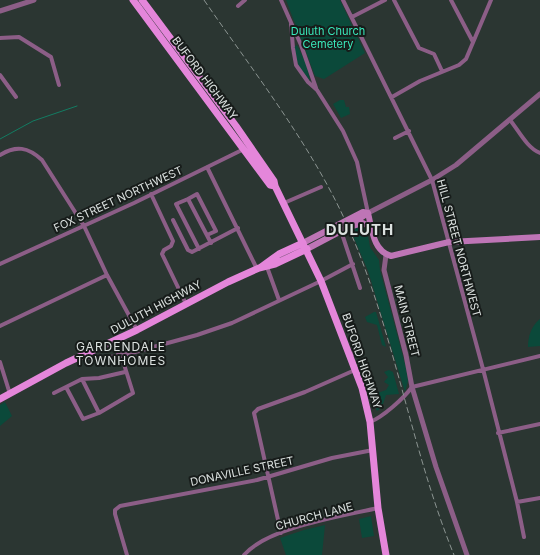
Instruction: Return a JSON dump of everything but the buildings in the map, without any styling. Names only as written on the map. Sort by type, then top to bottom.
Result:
[{"type":"main road","name":"BUFORD HIGHWAY","points":[[134,0],[229,127],[235,131],[247,148],[267,170],[274,181],[275,186],[321,281],[362,388],[370,422],[374,450],[378,508],[386,555]]},
{"type":"main road","name":"BUFORD HIGHWAY","points":[[142,0],[211,92],[270,185],[275,186]]},
{"type":"main road","points":[[165,42],[174,49],[178,49]]},
{"type":"main road","points":[[192,79],[197,79],[206,90],[211,92]]},
{"type":"main road","points":[[305,246],[363,212],[368,213]]},
{"type":"main road","points":[[305,246],[341,231],[368,213]]},
{"type":"main road","points":[[368,213],[378,247],[386,255],[399,255],[449,242],[540,237]]},
{"type":"main road","points":[[348,227],[361,223],[372,228]]},
{"type":"main road","name":"DULUTH HIGHWAY","points":[[258,268],[267,267],[305,246]]},
{"type":"main road","name":"DULUTH HIGHWAY","points":[[0,399],[66,363],[85,356],[258,268],[280,254],[305,246]]},
{"type":"street","points":[[0,11],[34,0]]},
{"type":"street","points":[[238,6],[245,0]]},
{"type":"street","points":[[281,0],[299,41],[317,90],[337,120],[355,158],[368,213],[432,180],[465,158],[540,94]]},
{"type":"street","name":"HILL STREET NORTHWEST","points":[[343,0],[432,180],[483,369],[513,492],[517,502]]},
{"type":"street","points":[[352,17],[385,0]]},
{"type":"street","points":[[394,0],[419,48],[434,54],[442,72]]},
{"type":"street","points":[[451,0],[473,42]]},
{"type":"street","points":[[392,97],[459,65],[466,59],[491,0]]},
{"type":"street","points":[[291,24],[292,45],[296,65],[308,82],[317,90]]},
{"type":"street","points":[[0,38],[19,37],[51,57],[59,85]]},
{"type":"street","points":[[292,45],[299,41]]},
{"type":"street","points":[[0,75],[16,97]]},
{"type":"street","points":[[510,120],[533,149],[540,154]]},
{"type":"street","points":[[395,138],[408,131]]},
{"type":"street","points":[[0,155],[16,147],[25,148],[35,153],[42,160],[84,226],[107,275],[137,330]]},
{"type":"street","name":"FOX STREET NORTHWEST","points":[[0,264],[84,226],[247,148]]},
{"type":"street","points":[[207,167],[258,268]]},
{"type":"street","points":[[284,203],[321,186]]},
{"type":"street","points":[[151,194],[173,241],[171,246],[164,250],[162,254],[186,304]]},
{"type":"street","points":[[199,249],[176,204],[196,194],[216,231],[207,236]]},
{"type":"street","points":[[188,199],[211,243]]},
{"type":"street","points":[[184,220],[174,222],[190,252],[211,243],[238,228]]},
{"type":"street","points":[[341,231],[360,288]]},
{"type":"street","name":"MAIN STREET","points":[[386,255],[384,270],[406,355],[412,387],[436,467],[467,555]]},
{"type":"street","points":[[85,356],[93,359],[121,356],[220,327],[321,281],[353,264]]},
{"type":"street","points":[[267,267],[279,300]]},
{"type":"street","points":[[0,326],[107,275]]},
{"type":"street","points":[[350,357],[357,349]]},
{"type":"street","points":[[66,387],[83,419],[99,413],[133,393],[121,356]]},
{"type":"street","points":[[370,422],[382,415],[408,393],[412,387],[540,356]]},
{"type":"street","points":[[0,362],[10,394]]},
{"type":"street","points":[[281,533],[254,412],[258,409],[305,392],[355,370]]},
{"type":"street","points":[[54,393],[82,379],[99,378],[125,372]]},
{"type":"street","points":[[82,379],[99,413]]},
{"type":"street","points":[[498,433],[540,424]]},
{"type":"street","name":"DONAVILLE STREET","points":[[127,555],[115,510],[120,506],[268,476],[332,458],[374,450]]},
{"type":"street","points":[[524,538],[517,502],[540,498]]},
{"type":"street","name":"CHURCH LANE","points":[[244,555],[256,545],[281,533],[378,508]]},
{"type":"green space","name":"Duluth Church Cemetery","points":[[286,0],[340,0],[365,53],[324,79],[315,76]]},
{"type":"green space","points":[[297,45],[307,65],[310,81],[298,65],[294,47]]},
{"type":"green space","points":[[340,100],[344,100],[346,107],[349,107],[350,114],[341,118],[333,104]]},
{"type":"green space","points":[[360,226],[367,230],[370,247],[379,260],[380,270],[406,368],[408,381],[405,392],[368,271],[351,231]]},
{"type":"green space","points":[[376,312],[386,347],[382,345],[377,325],[367,322],[365,317]]},
{"type":"green space","points":[[540,319],[540,346],[528,347],[534,325]]},
{"type":"green space","points":[[389,370],[393,372],[399,394],[386,395],[382,407],[377,411],[375,406],[380,402],[372,395],[386,390],[389,385],[384,382],[388,377],[384,372]]},
{"type":"green space","points":[[5,402],[12,416],[0,426],[0,405]]},
{"type":"green space","points":[[371,516],[374,536],[362,538],[359,519]]},
{"type":"green space","points":[[325,525],[322,555],[286,555],[280,538]]},
{"type":"waterway","points":[[0,139],[33,121],[77,106]]},
{"type":"railway","points":[[204,0],[263,83],[301,140],[335,199],[349,229],[379,309],[426,474],[454,555]]},
{"type":"district","name":"DULUTH","points":[[360,230]]},
{"type":"district","name":"GARDENDALE TOWNHOMES","points":[[121,354]]}]
